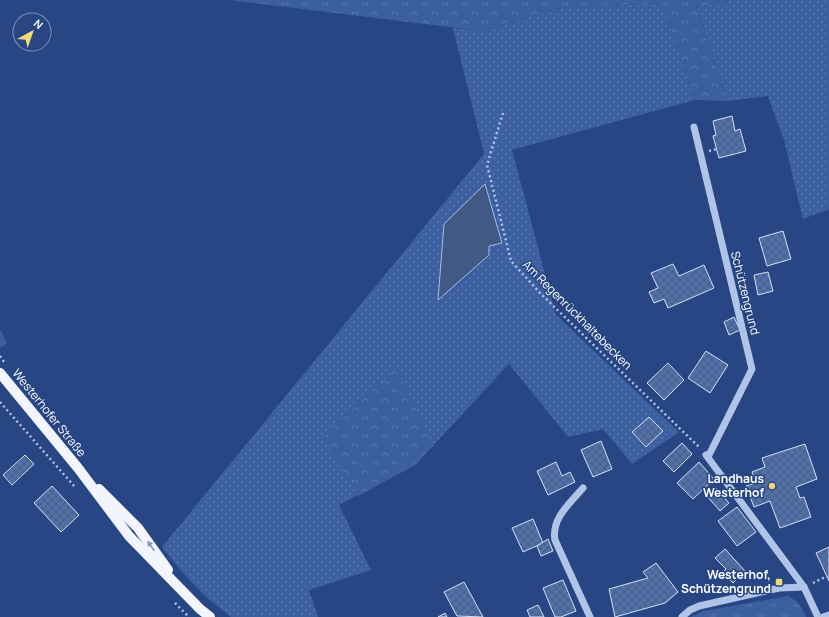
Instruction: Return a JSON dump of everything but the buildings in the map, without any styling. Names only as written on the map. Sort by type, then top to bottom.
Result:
[{"type":"main road","name":"Westerhofer Straße","points":[[0,373],[78,468],[128,536],[210,617]]},
{"type":"street","name":"Schützengrund","points":[[694,127],[752,369],[707,456]]},
{"type":"street","points":[[707,456],[804,587],[818,617]]},
{"type":"street","points":[[582,488],[555,524],[554,533],[555,540],[590,617]]},
{"type":"street","points":[[682,617],[690,610],[699,606],[779,588],[804,587]]},
{"type":"street","points":[[823,617],[829,615]]},
{"type":"path","name":"Am Regenrückhaltebecken","points":[[503,113],[487,165],[511,261],[541,294],[707,456]]},
{"type":"path","points":[[804,587],[827,576]]},
{"type":"green space","points":[[230,0],[739,0],[696,6],[728,101],[695,100],[662,3],[560,8],[482,31]]},
{"type":"green space","points":[[739,0],[829,0],[829,209],[803,219],[784,140],[768,96],[728,101],[696,5]]},
{"type":"green space","points":[[662,3],[695,100],[512,150],[556,315],[679,432],[632,464],[603,429],[568,437],[509,364],[415,465],[339,505],[371,570],[309,590],[318,617],[231,617],[206,597],[182,572],[162,547],[484,154],[453,28],[482,31],[560,8]]},
{"type":"green space","points":[[0,329],[7,343],[0,348]]},
{"type":"green space","points":[[397,368],[433,446],[415,465],[358,496],[323,437]]},
{"type":"green space","points":[[788,596],[799,605],[806,617],[691,617],[704,611]]},
{"type":"shaded area","points":[[485,184],[502,243],[489,246],[489,255],[438,300],[444,224]]},
{"type":"place","name":"Landhaus Westerhof","points":[[772,486]]},
{"type":"place","name":"Westerhof, Schützengrund","points":[[779,582]]}]
